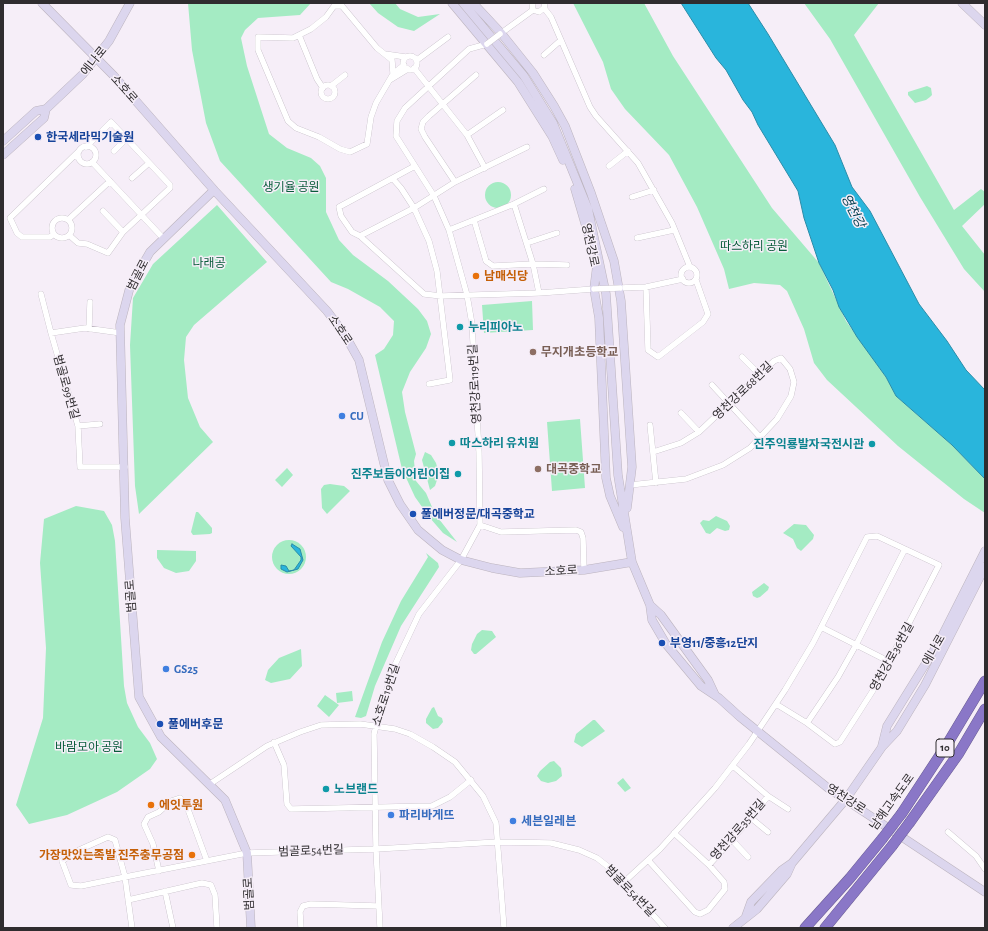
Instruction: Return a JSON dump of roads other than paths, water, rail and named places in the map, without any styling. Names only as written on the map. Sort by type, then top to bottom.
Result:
[{"type":"highway","name":"남해고속도로","points":[[805,928],[850,878],[902,813],[946,746],[985,681]]},
{"type":"highway","name":"10","points":[[826,928],[910,822],[959,753],[985,709]]},
{"type":"street","name":"소호로","points":[[42,3],[114,76],[214,190],[327,311],[359,360],[388,480],[400,504],[418,530],[442,550],[461,560],[520,573],[584,570],[632,562]]},
{"type":"street","name":"에나로","points":[[3,141],[36,111],[46,109],[83,74],[109,41],[130,3]]},
{"type":"street","name":"영천강로","points":[[452,3],[487,44],[522,89],[552,136],[583,214],[597,265],[594,289],[599,318],[606,478],[610,496],[630,546]]},
{"type":"street","name":"영천강로","points":[[463,3],[524,76],[553,123],[588,210],[606,294],[618,475],[630,546]]},
{"type":"street","name":"영천강로","points":[[473,3],[501,33],[533,73],[565,126],[591,193],[614,261],[620,288],[632,467],[627,510],[630,546],[632,562],[650,605],[652,620],[666,644],[701,686],[715,695],[828,788],[985,892]]},
{"type":"street","points":[[532,3],[533,10],[539,12],[545,6],[590,107],[596,116],[638,162],[674,230],[690,267],[696,271],[696,280],[708,314],[703,322],[658,357],[648,350],[646,287]]},
{"type":"street","points":[[962,3],[985,25]]},
{"type":"street","points":[[392,60],[393,74],[376,103],[371,117],[367,144],[350,152],[340,149],[319,137],[296,128],[288,121],[258,50],[258,37],[293,38],[311,30],[326,17],[334,6],[342,6],[377,48],[392,60],[407,67],[428,85],[466,134],[486,168]]},
{"type":"street","name":"영천강로119번길","points":[[480,525],[479,452],[472,324],[467,295],[449,230],[434,196],[396,136],[397,121],[405,108],[428,85],[469,50],[487,44],[533,10]]},
{"type":"street","points":[[299,35],[317,79],[323,88],[322,95],[325,98],[334,96],[335,92],[331,86]]},
{"type":"street","points":[[393,74],[407,67],[417,65],[417,60],[448,37]]},
{"type":"street","points":[[544,55],[561,40]]},
{"type":"street","points":[[385,54],[406,58],[413,57],[417,60]]},
{"type":"street","points":[[406,58],[407,67]]},
{"type":"street","points":[[390,80],[407,67]]},
{"type":"street","points":[[323,88],[327,85],[331,86],[345,75]]},
{"type":"street","points":[[455,182],[422,132],[423,122],[476,75]]},
{"type":"street","name":"에나로","points":[[3,155],[44,118],[46,109]]},
{"type":"street","points":[[466,134],[502,110]]},
{"type":"street","points":[[54,234],[50,237],[22,237],[17,233],[10,218],[111,122],[170,185],[170,188],[123,232],[108,252],[87,244],[78,243],[69,235]]},
{"type":"street","points":[[114,151],[126,139]]},
{"type":"street","points":[[79,151],[78,157],[81,162],[86,164],[92,162],[95,158],[95,153],[92,148],[86,147]]},
{"type":"street","points":[[360,236],[414,208],[455,182],[527,147]]},
{"type":"street","points":[[609,166],[628,151]]},
{"type":"street","points":[[92,162],[163,238]]},
{"type":"street","points":[[132,178],[149,163]]},
{"type":"street","points":[[415,166],[339,207],[341,216],[352,232],[360,236],[424,294],[441,296],[539,293],[646,287],[683,279],[689,283],[696,280]]},
{"type":"street","points":[[393,178],[414,208],[429,241],[438,271],[441,296]]},
{"type":"street","points":[[68,220],[110,181]]},
{"type":"street","points":[[449,230],[514,204],[544,189]]},
{"type":"street","name":"범골로","points":[[214,190],[150,252],[130,287],[120,325],[125,467],[125,518],[139,697],[162,737],[191,768],[210,784],[225,800],[247,853],[251,928]]},
{"type":"street","points":[[632,197],[654,190]]},
{"type":"street","points":[[514,204],[533,264],[539,293]]},
{"type":"street","points":[[103,211],[123,232]]},
{"type":"street","points":[[62,218],[68,220],[72,229],[69,235],[59,238],[54,234],[52,228],[56,220],[62,218]]},
{"type":"street","points":[[474,220],[486,261],[493,266],[533,264],[567,265]]},
{"type":"street","points":[[638,238],[674,230]]},
{"type":"street","points":[[527,243],[557,233]]},
{"type":"street","points":[[683,279],[682,272],[685,268],[690,267]]},
{"type":"street","name":"범골로99번길","points":[[41,294],[78,426],[80,467],[125,467]]},
{"type":"street","name":"영천강로119번길","points":[[429,384],[450,380],[441,296]]},
{"type":"street","points":[[89,329],[90,302]]},
{"type":"street","points":[[51,333],[89,329],[121,333]]},
{"type":"street","points":[[742,357],[759,374]]},
{"type":"street","name":"영천강로68번길","points":[[630,485],[686,479],[723,465],[750,448],[777,419],[788,402],[794,382],[790,369],[781,358],[774,361],[699,432],[681,443],[653,452]]},
{"type":"street","points":[[712,385],[760,437]]},
{"type":"street","points":[[680,413],[699,432]]},
{"type":"street","points":[[78,426],[100,424]]},
{"type":"street","points":[[650,425],[656,483]]},
{"type":"street","points":[[461,560],[480,525],[501,532],[576,530],[581,532],[583,538],[584,570]]},
{"type":"street","name":"영천강로36번길","points":[[758,731],[776,704],[821,627],[867,537],[877,536],[938,565],[890,662],[840,742],[835,744],[807,723],[776,704]]},
{"type":"street","points":[[807,723],[838,677],[905,549]]},
{"type":"street","name":"에나로","points":[[882,747],[887,726],[939,642],[985,551]]},
{"type":"street","name":"소호로19번길","points":[[376,849],[374,734],[376,726],[393,669],[419,614],[461,560]]},
{"type":"street","name":"에나로","points":[[733,928],[756,909],[787,874],[792,863],[846,799],[882,747],[897,732],[925,685],[985,567]]},
{"type":"street","name":"영천강로","points":[[650,605],[661,615],[708,680],[715,695]]},
{"type":"street","points":[[821,627],[890,662]]},
{"type":"street","points":[[210,784],[274,742],[321,725],[360,724],[395,729],[410,734],[455,762],[483,796],[496,822],[504,928]]},
{"type":"street","points":[[624,882],[674,833],[733,766],[758,731]]},
{"type":"street","points":[[274,742],[284,765],[287,804],[291,809],[375,806],[432,806],[450,797],[471,780]]},
{"type":"street","name":"영천강로35번길","points":[[648,860],[695,912],[700,914],[708,910],[726,889],[724,882],[709,864],[732,840],[768,796],[733,766]]},
{"type":"street","points":[[768,796],[788,809]]},
{"type":"street","points":[[159,871],[153,844],[144,824],[148,817],[158,812],[171,801],[180,798],[186,804],[207,861]]},
{"type":"street","points":[[751,818],[768,832]]},
{"type":"street","points":[[948,832],[976,856],[985,870]]},
{"type":"street","points":[[674,833],[709,864]]},
{"type":"street","points":[[125,878],[81,886],[71,885],[62,862],[79,850],[108,837],[115,840],[125,878],[132,928]]},
{"type":"street","points":[[732,840],[748,857]]},
{"type":"street","name":"범골로54번길","points":[[125,878],[247,853],[376,849],[498,842],[550,843],[579,850],[597,858],[624,882],[665,928]]},
{"type":"street","points":[[376,849],[380,928]]},
{"type":"street","points":[[128,900],[202,882],[211,885],[215,895],[217,928]]},
{"type":"street","points":[[165,891],[173,928]]},
{"type":"street","points":[[301,928],[300,912],[303,906],[311,904],[378,906]]},
{"type":"water","name":"영천강","points":[[681,3],[748,3],[768,34],[835,145],[852,187],[870,211],[919,304],[947,341],[966,370],[985,390],[985,479],[952,445],[896,396],[886,377],[857,337],[839,307],[833,290],[819,263],[804,218],[798,191],[726,70],[716,58]]},
{"type":"water","points":[[292,544],[300,549],[303,560],[298,569],[287,572],[281,569],[281,565],[286,566],[289,571],[294,570],[301,560],[301,557],[291,546]]},
{"type":"place","name":"한국세라믹기술원","points":[[38,137]]},
{"type":"place","name":"남매식당","points":[[476,276]]},
{"type":"place","name":"누리피아노","points":[[460,327]]},
{"type":"place","name":"무지개초등학교","points":[[533,352]]},
{"type":"place","name":"CU","points":[[342,416]]},
{"type":"place","name":"따스하리 유치원","points":[[452,443]]},
{"type":"place","name":"진주익룡발자국전시관","points":[[872,444]]},
{"type":"place","name":"대곡중학교","points":[[538,469]]},
{"type":"place","name":"진주보듬이어린이집","points":[[458,474]]},
{"type":"place","name":"풀에버정문/대곡중학교","points":[[413,514]]},
{"type":"place","name":"부영11/중흥12단지","points":[[662,643]]},
{"type":"place","name":"GS25","points":[[166,669]]},
{"type":"place","name":"풀에버후문","points":[[160,724]]},
{"type":"place","name":"노브랜드","points":[[326,789]]},
{"type":"place","name":"에잇투원","points":[[151,805]]},
{"type":"place","name":"파리바게뜨","points":[[391,815]]},
{"type":"place","name":"세븐일레븐","points":[[513,821]]},
{"type":"place","name":"가장맛있는족발 진주충무공점","points":[[192,855]]},
{"type":"park label","name":"생기율 공원","points":[[291,187]]},
{"type":"park label","name":"따스하리 공원","points":[[754,246]]},
{"type":"park label","name":"나래공","points":[[209,263]]},
{"type":"park label","name":"바람모아 공원","points":[[89,747]]}]
